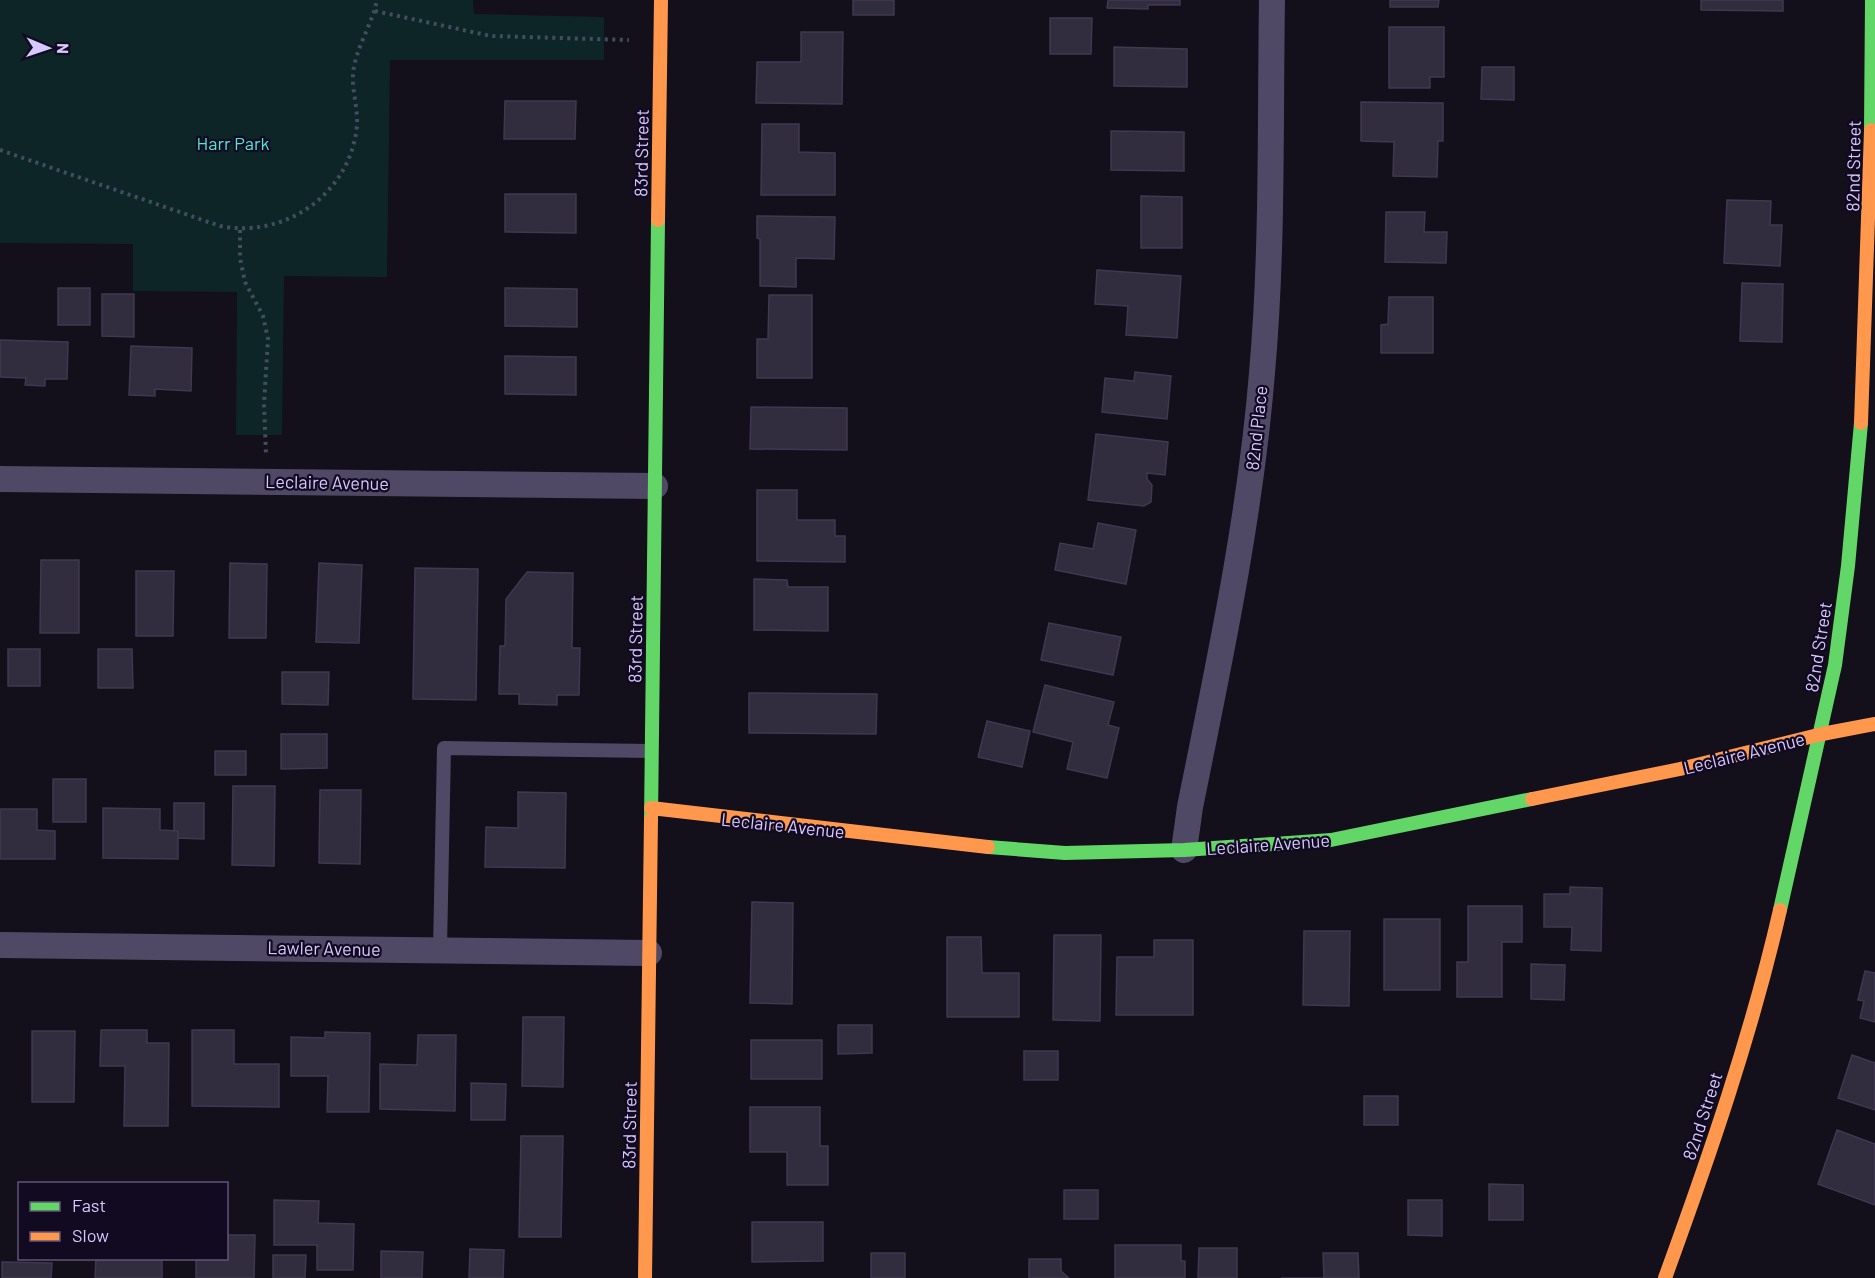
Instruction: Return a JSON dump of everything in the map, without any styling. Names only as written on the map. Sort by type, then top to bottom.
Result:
[{"type":"street","name":"83rd Street","points":[[645,1278],[661,0]]},
{"type":"street","name":"82nd Place","points":[[1184,850],[1190,807],[1241,548],[1262,372],[1269,256],[1272,0]]},
{"type":"street","name":"82nd Street","points":[[1665,1278],[1709,1154],[1754,1011],[1822,734],[1838,650],[1854,530],[1869,295],[1873,153],[1872,0]]},
{"type":"street","name":"Leclaire Avenue","points":[[0,479],[655,486]]},
{"type":"street","name":"Leclaire Avenue","points":[[651,808],[910,839],[1065,853],[1184,850],[1331,840],[1680,769],[1822,734],[1875,724]]},
{"type":"street","name":"Lawler Avenue","points":[[0,945],[649,953]]},
{"type":"lane","points":[[440,949],[444,748],[651,751]]},
{"type":"path","points":[[0,150],[220,226],[240,230],[297,214],[322,199],[341,177],[350,161],[357,123],[353,74],[375,11],[376,0]]},
{"type":"path","points":[[375,11],[491,36],[660,40]]},
{"type":"path","points":[[240,230],[240,258],[245,282],[263,316],[268,339],[264,404],[267,481]]},
{"type":"green space","name":"Harr Park","points":[[0,0],[473,0],[474,14],[604,17],[604,60],[390,60],[387,277],[284,276],[282,435],[236,435],[237,292],[133,291],[133,244],[0,243]]},
{"type":"building","points":[[853,0],[894,0],[894,15],[853,15]]},
{"type":"building","points":[[1108,0],[1180,0],[1180,5],[1148,5],[1148,9],[1107,8]]},
{"type":"building","points":[[1390,0],[1439,0],[1438,7],[1390,7]]},
{"type":"building","points":[[1701,0],[1783,0],[1783,11],[1701,10]]},
{"type":"building","points":[[1050,18],[1092,18],[1091,54],[1050,54]]},
{"type":"building","points":[[1389,27],[1444,27],[1444,77],[1430,77],[1430,88],[1389,88]]},
{"type":"building","points":[[801,32],[843,32],[842,104],[756,103],[757,62],[801,62]]},
{"type":"building","points":[[1114,47],[1187,49],[1187,87],[1114,86]]},
{"type":"building","points":[[1482,67],[1514,67],[1514,100],[1481,99]]},
{"type":"building","points":[[505,101],[576,101],[575,139],[504,139]]},
{"type":"building","points":[[1361,102],[1443,103],[1443,141],[1438,141],[1437,177],[1393,176],[1394,142],[1361,141]]},
{"type":"building","points":[[762,124],[799,124],[799,152],[835,153],[835,195],[761,195]]},
{"type":"building","points":[[1111,131],[1184,132],[1184,171],[1111,170]]},
{"type":"building","points":[[505,194],[576,194],[576,233],[505,232]]},
{"type":"building","points":[[1141,196],[1182,197],[1182,248],[1141,248]]},
{"type":"building","points":[[1727,200],[1771,201],[1770,225],[1782,225],[1780,266],[1724,263]]},
{"type":"building","points":[[1386,212],[1425,212],[1424,232],[1447,232],[1446,263],[1385,262]]},
{"type":"building","points":[[757,216],[835,217],[834,259],[796,258],[796,287],[760,286],[760,239],[757,238]]},
{"type":"building","points":[[1097,270],[1181,276],[1177,338],[1126,335],[1128,306],[1095,304]]},
{"type":"building","points":[[1742,283],[1783,284],[1782,342],[1740,341]]},
{"type":"building","points":[[58,288],[90,288],[90,325],[58,325]]},
{"type":"building","points":[[505,288],[577,289],[577,327],[505,326]]},
{"type":"building","points":[[102,294],[134,294],[134,337],[102,336]]},
{"type":"building","points":[[769,295],[812,295],[812,378],[757,378],[757,339],[768,339]]},
{"type":"building","points":[[1389,297],[1433,297],[1433,353],[1381,353],[1381,325],[1388,324]]},
{"type":"building","points":[[0,340],[68,342],[67,379],[45,379],[45,386],[25,385],[26,378],[0,377]]},
{"type":"building","points":[[131,346],[192,348],[191,391],[155,389],[155,396],[129,395]]},
{"type":"building","points":[[505,356],[576,357],[576,395],[505,394]]},
{"type":"building","points":[[1135,372],[1171,376],[1167,419],[1102,412],[1105,378],[1134,381]]},
{"type":"building","points":[[751,407],[847,408],[847,450],[750,449]]},
{"type":"building","points":[[1096,434],[1168,442],[1165,475],[1147,473],[1147,479],[1152,485],[1151,502],[1144,506],[1088,500]]},
{"type":"building","points":[[757,490],[797,490],[797,520],[835,520],[835,536],[845,536],[845,562],[757,561]]},
{"type":"building","points":[[1098,523],[1136,530],[1126,584],[1055,570],[1060,543],[1093,549]]},
{"type":"building","points":[[41,560],[79,560],[79,633],[40,633]]},
{"type":"building","points":[[230,563],[267,564],[266,638],[229,638]]},
{"type":"building","points":[[319,563],[362,565],[359,643],[316,642]]},
{"type":"building","points":[[415,568],[478,569],[476,700],[413,699]]},
{"type":"building","points":[[136,571],[174,571],[173,636],[136,636]]},
{"type":"building","points":[[527,572],[573,573],[572,648],[580,648],[579,695],[557,695],[557,705],[519,704],[519,694],[499,694],[500,646],[505,646],[506,599]]},
{"type":"building","points":[[754,579],[787,580],[788,587],[828,587],[828,631],[754,630]]},
{"type":"building","points":[[1049,623],[1121,637],[1113,675],[1041,660]]},
{"type":"building","points":[[8,649],[40,649],[40,686],[8,686]]},
{"type":"building","points":[[98,649],[132,649],[133,688],[98,688]]},
{"type":"building","points":[[282,672],[329,672],[328,705],[282,704]]},
{"type":"building","points":[[1045,685],[1114,702],[1108,725],[1119,728],[1107,778],[1067,769],[1073,742],[1033,732]]},
{"type":"building","points":[[749,693],[877,694],[876,734],[749,733]]},
{"type":"building","points":[[987,721],[1030,731],[1022,767],[978,757]]},
{"type":"building","points":[[281,734],[327,734],[327,768],[281,769]]},
{"type":"building","points":[[215,751],[246,751],[246,775],[215,775]]},
{"type":"building","points":[[53,779],[86,779],[86,822],[53,822]]},
{"type":"building","points":[[233,786],[275,786],[274,866],[232,865]]},
{"type":"building","points":[[320,790],[361,790],[360,864],[319,863]]},
{"type":"building","points":[[518,792],[566,793],[565,868],[485,867],[486,827],[518,828]]},
{"type":"building","points":[[174,803],[204,803],[204,839],[178,838],[178,831],[174,831]]},
{"type":"building","points":[[103,808],[160,809],[160,830],[178,831],[178,859],[103,858]]},
{"type":"building","points":[[0,809],[37,809],[37,830],[55,831],[55,859],[0,859]]},
{"type":"building","points":[[1570,887],[1602,888],[1601,951],[1571,950],[1572,927],[1544,927],[1544,894],[1570,894]]},
{"type":"building","points":[[752,902],[793,903],[792,1004],[750,1003]]},
{"type":"building","points":[[1468,906],[1522,906],[1522,942],[1502,942],[1502,997],[1457,997],[1457,962],[1468,962]]},
{"type":"building","points":[[1384,919],[1440,919],[1440,990],[1384,990]]},
{"type":"building","points":[[1304,931],[1350,931],[1349,1006],[1303,1005]]},
{"type":"building","points":[[1054,935],[1101,935],[1100,1021],[1053,1020]]},
{"type":"building","points":[[947,937],[981,937],[982,973],[1019,973],[1019,1017],[947,1017]]},
{"type":"building","points":[[1154,940],[1193,940],[1193,1015],[1116,1015],[1117,957],[1154,957]]},
{"type":"building","points":[[1531,964],[1565,965],[1564,1000],[1531,999]]},
{"type":"building","points":[[1865,971],[1875,973],[1875,1022],[1860,1018],[1864,1001],[1858,1000]]},
{"type":"building","points":[[523,1017],[564,1017],[563,1087],[522,1086]]},
{"type":"building","points":[[838,1025],[872,1025],[872,1053],[838,1054]]},
{"type":"building","points":[[101,1030],[147,1030],[147,1043],[169,1043],[168,1126],[124,1126],[125,1066],[100,1066]]},
{"type":"building","points":[[192,1030],[234,1030],[234,1064],[279,1064],[279,1107],[192,1106]]},
{"type":"building","points":[[32,1031],[75,1031],[74,1102],[32,1102]]},
{"type":"building","points":[[325,1032],[370,1033],[369,1112],[327,1112],[328,1076],[291,1076],[291,1037],[325,1038]]},
{"type":"building","points":[[418,1035],[456,1035],[455,1111],[380,1109],[380,1064],[417,1065]]},
{"type":"building","points":[[751,1040],[822,1040],[822,1079],[751,1079]]},
{"type":"building","points":[[1024,1051],[1058,1051],[1058,1080],[1024,1080]]},
{"type":"building","points":[[1852,1055],[1875,1063],[1875,1110],[1838,1098]]},
{"type":"building","points":[[471,1083],[506,1084],[505,1120],[471,1120]]},
{"type":"building","points":[[1364,1096],[1398,1096],[1398,1125],[1364,1125]]},
{"type":"building","points":[[750,1107],[820,1107],[820,1146],[828,1146],[828,1185],[787,1185],[787,1152],[750,1152]]},
{"type":"building","points":[[1837,1130],[1875,1144],[1875,1205],[1818,1184]]},
{"type":"building","points":[[521,1136],[563,1136],[561,1237],[519,1237]]},
{"type":"building","points":[[1489,1184],[1523,1185],[1523,1220],[1489,1220]]},
{"type":"building","points":[[1064,1190],[1098,1190],[1098,1219],[1064,1219]]},
{"type":"building","points":[[274,1200],[319,1201],[318,1223],[354,1224],[353,1270],[317,1270],[317,1245],[274,1245]]},
{"type":"building","points":[[1408,1200],[1442,1200],[1442,1236],[1408,1235]]},
{"type":"building","points":[[752,1222],[823,1222],[823,1261],[752,1262]]},
{"type":"building","points":[[228,1235],[255,1235],[254,1278],[196,1278],[196,1260],[228,1260]]},
{"type":"building","points":[[1115,1245],[1181,1245],[1181,1261],[1185,1261],[1185,1278],[1115,1278]]},
{"type":"building","points":[[1199,1248],[1237,1248],[1237,1278],[1198,1278]]},
{"type":"building","points":[[470,1249],[504,1250],[503,1278],[469,1278]]},
{"type":"building","points":[[381,1251],[423,1252],[422,1278],[381,1278]]},
{"type":"building","points":[[871,1253],[905,1253],[905,1278],[871,1278]]},
{"type":"building","points":[[1323,1253],[1358,1253],[1359,1278],[1324,1278]]},
{"type":"building","points":[[273,1255],[306,1255],[305,1278],[273,1278]]},
{"type":"building","points":[[1029,1259],[1061,1259],[1061,1271],[1069,1278],[1029,1278]]},
{"type":"building","points":[[96,1260],[162,1260],[162,1278],[95,1278]]},
{"type":"building","points":[[2,1262],[52,1263],[51,1278],[2,1278]]},
{"type":"traffic: fast","points":[[1871,130],[1872,0]]},
{"type":"traffic: fast","points":[[651,819],[658,220]]},
{"type":"traffic: fast","points":[[1780,910],[1835,665],[1848,566],[1861,423]]},
{"type":"traffic: fast","points":[[988,847],[1065,853],[1184,850],[1331,840],[1532,799]]},
{"type":"traffic: slow","points":[[658,220],[661,0]]},
{"type":"traffic: slow","points":[[1861,423],[1871,130]]},
{"type":"traffic: slow","points":[[1532,799],[1680,769],[1822,734],[1875,724]]},
{"type":"traffic: slow","points":[[651,808],[988,847]]},
{"type":"traffic: slow","points":[[645,1278],[651,819]]},
{"type":"traffic: slow","points":[[1665,1278],[1728,1096],[1756,1004],[1780,910]]}]
